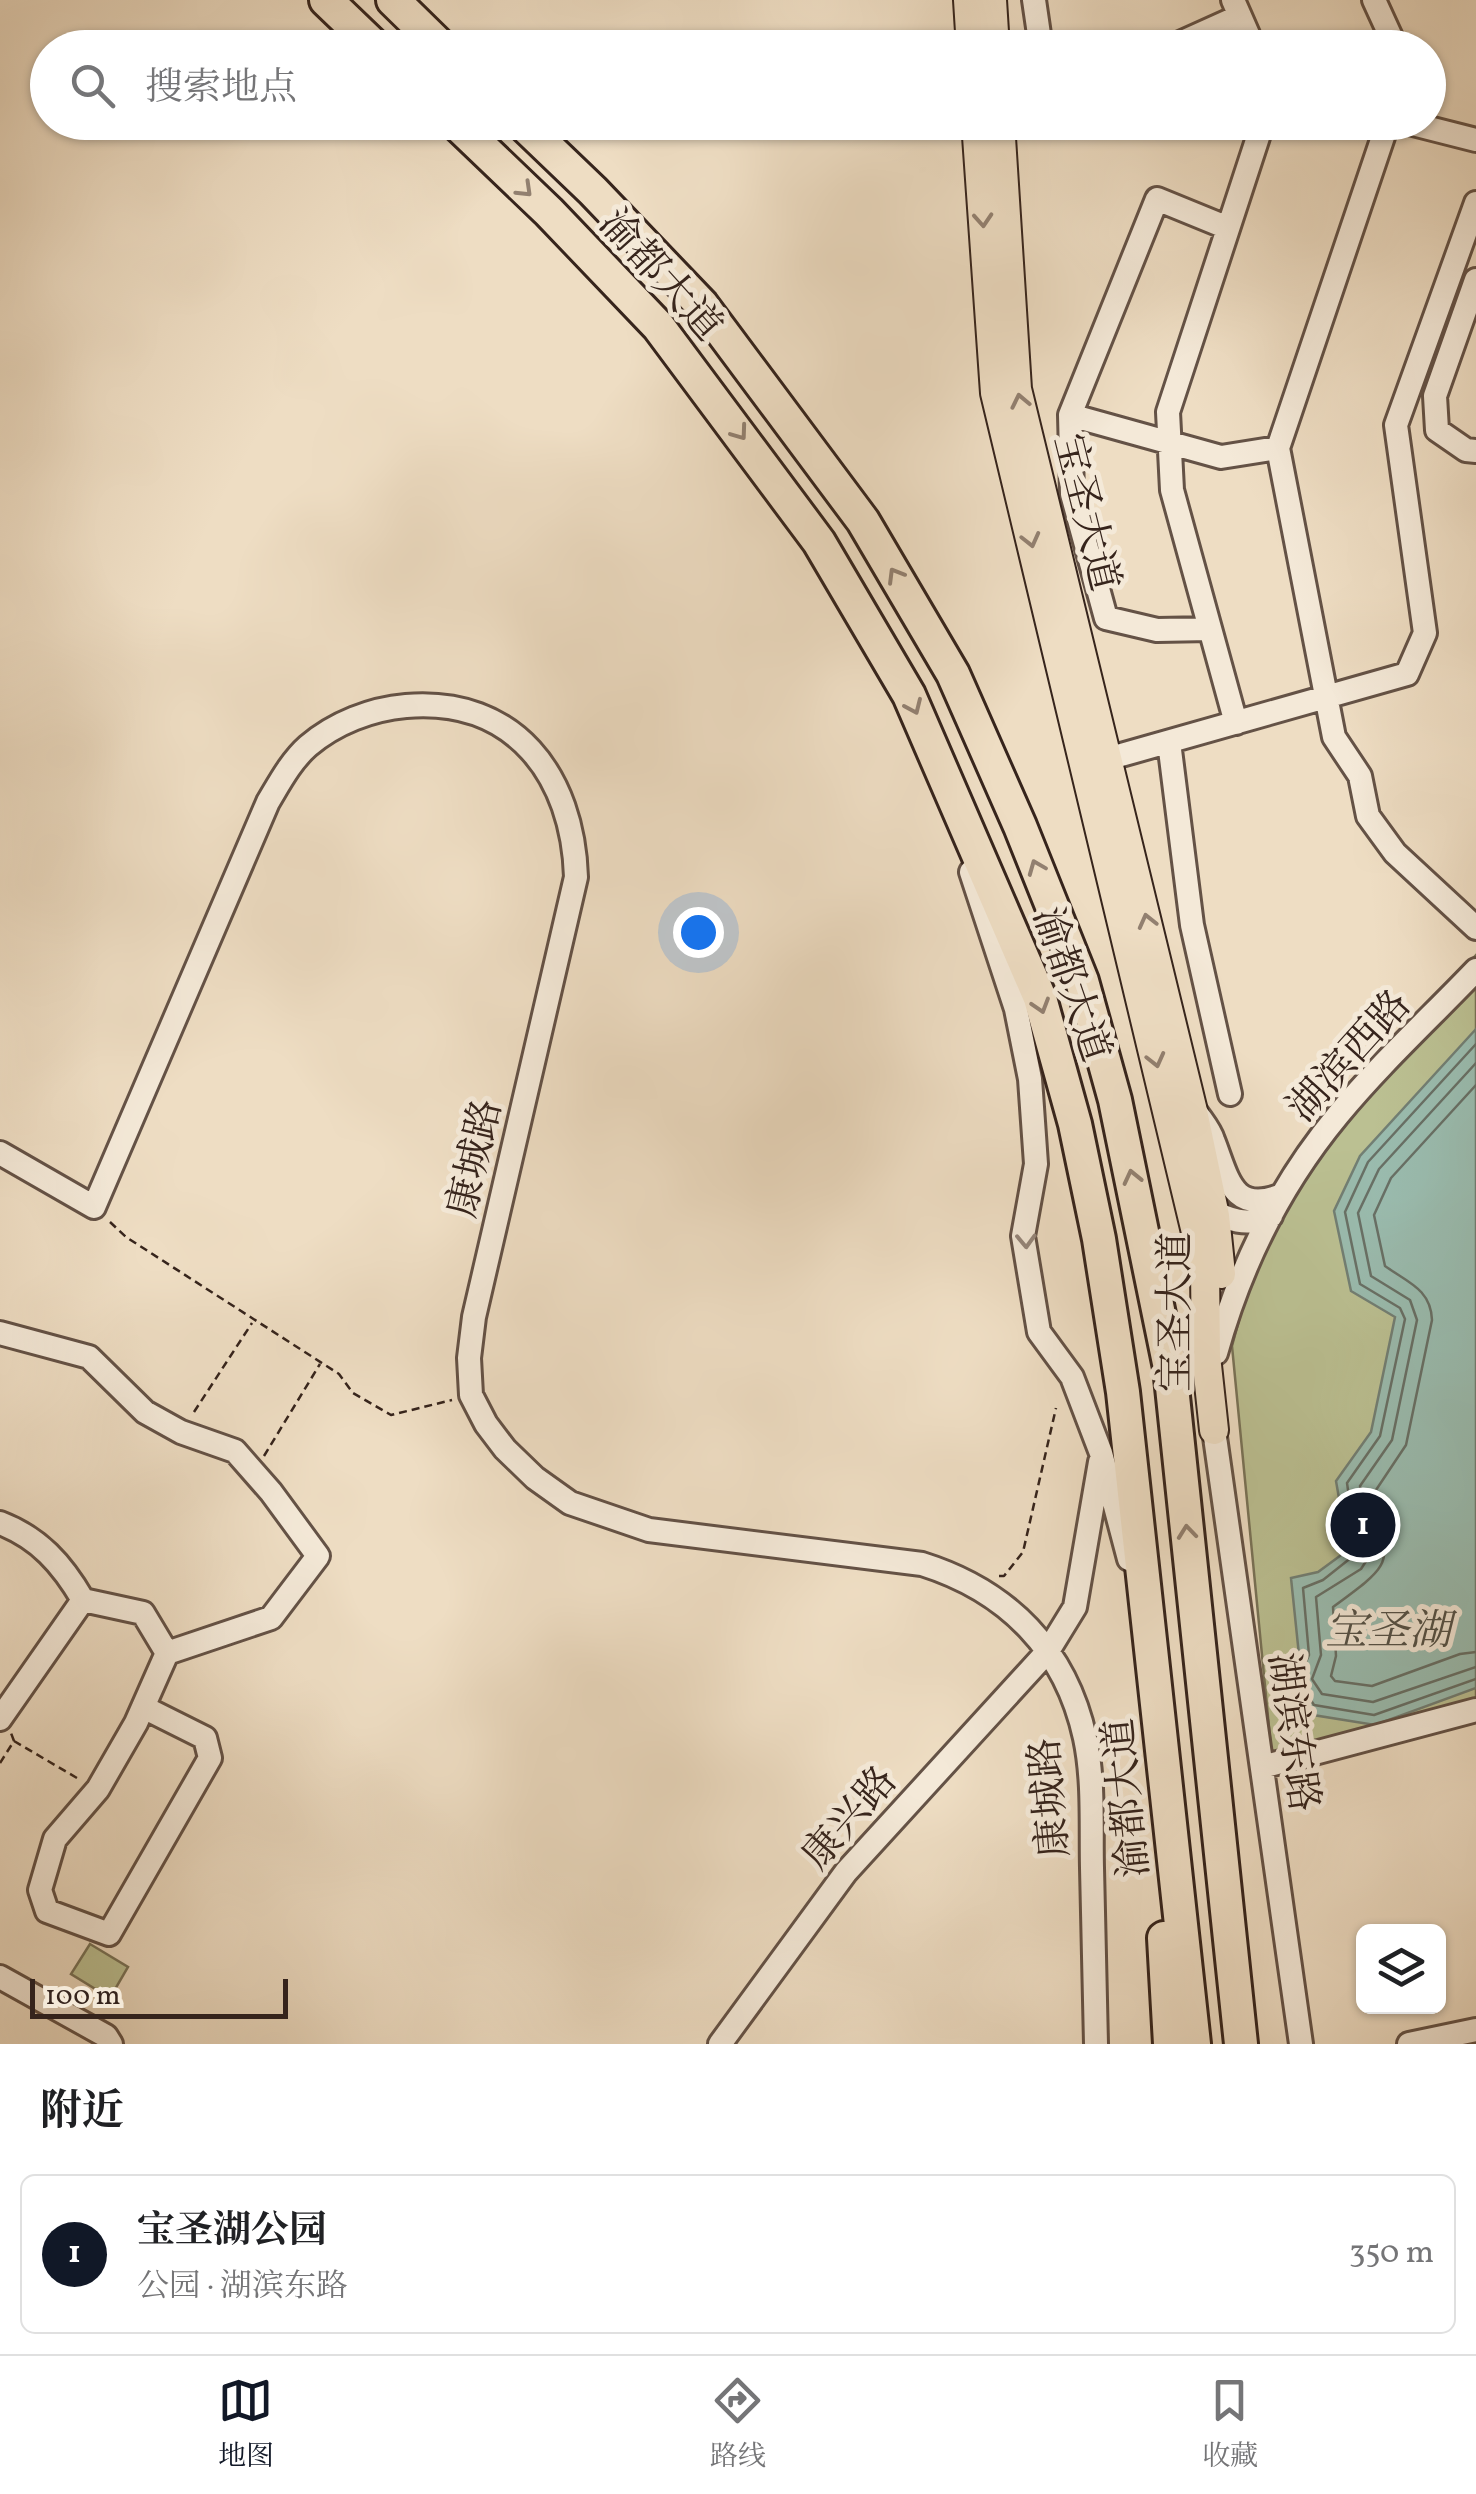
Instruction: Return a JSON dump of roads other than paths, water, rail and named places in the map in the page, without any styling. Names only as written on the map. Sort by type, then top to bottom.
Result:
[{"type":"highway","points":[[326,0],[357,30]]},
{"type":"highway","points":[[393,0],[424,30]]},
{"type":"highway","name":"渝都大道","points":[[474,140],[658,326],[819,542],[908,694],[1040,998],[1074,1124],[1099,1239],[1123,1392],[1194,2044]]},
{"type":"highway","name":"渝都大道","points":[[540,140],[702,305],[863,522],[953,674],[1082,980],[1115,1100],[1170,1368],[1241,2044]]},
{"type":"highway","points":[[1197,1629],[1246,1904],[1262,2044]]},
{"type":"highway","points":[[1164,1774],[1164,1984],[1170,2044]]},
{"type":"main road","points":[[968,0],[970,30]]},
{"type":"main road","points":[[992,0],[994,30]]},
{"type":"main road","name":"宝圣大道","points":[[977,140],[995,393],[1205,1270],[1206,1356],[1214,1430]]},
{"type":"main road","name":"宝圣大道","points":[[1001,140],[1017,389],[1192,1107],[1214,1212],[1221,1267],[1214,1430]]},
{"type":"street","points":[[1034,0],[1038,30]]},
{"type":"street","points":[[1374,0],[1388,30]]},
{"type":"street","points":[[1200,30],[1237,8]]},
{"type":"street","points":[[1446,132],[1476,140]]},
{"type":"street","points":[[1236,723],[1172,490],[1168,412],[1257,140]]},
{"type":"street","points":[[1382,140],[1278,448],[1334,737],[1360,776],[1368,816],[1396,853],[1476,928]]},
{"type":"street","points":[[1210,628],[1157,630],[1106,618],[1072,494],[1070,415],[1156,199],[1228,228]]},
{"type":"street","points":[[1108,760],[1407,674],[1426,633],[1396,425],[1476,203]]},
{"type":"street","points":[[1476,280],[1436,396],[1437,430],[1466,450],[1476,452]]},
{"type":"street","points":[[1070,415],[1221,457],[1278,448]]},
{"type":"street","name":"康城路","points":[[0,1153],[94,1208],[268,802],[308,746],[336,727],[366,714],[395,707],[448,706],[500,725],[525,742],[558,788],[575,847],[576,877],[474,1317],[469,1358],[471,1395],[495,1437],[535,1478],[570,1503],[650,1530],[922,1564],[958,1576],[1022,1619],[1048,1651],[1073,1693],[1086,1742],[1091,1797],[1096,2044]]},
{"type":"street","points":[[1169,742],[1192,925],[1230,1094]]},
{"type":"street","points":[[957,805],[971,874],[1016,1009],[1030,1079],[1036,1164],[1023,1236],[1039,1332],[1072,1378],[1101,1453],[1150,1636]]},
{"type":"street","name":"湖滨西路","points":[[1216,1353],[1232,1294],[1282,1195],[1338,1116],[1476,970]]},
{"type":"street","points":[[1192,1107],[1212,1136],[1223,1173],[1242,1198],[1262,1203],[1282,1195]]},
{"type":"street","points":[[1186,1181],[1204,1207],[1230,1220],[1255,1223],[1271,1216]]},
{"type":"street","points":[[0,1333],[89,1357],[145,1412],[181,1432],[234,1451],[318,1556],[271,1618],[167,1654],[98,1789],[55,1839],[40,1890],[47,1911],[109,1934],[210,1758],[205,1738],[143,1707]]},
{"type":"street","name":"湖滨东路","points":[[1214,1430],[1301,2044]]},
{"type":"street","name":"康兴路","points":[[720,2044],[846,1872],[1048,1651],[1076,1607],[1101,1453]]},
{"type":"street","points":[[0,1523],[28,1534],[64,1568],[83,1600],[142,1614],[167,1654]]},
{"type":"street","points":[[2,1717],[83,1600]]},
{"type":"street","points":[[1262,1767],[1476,1710]]},
{"type":"street","points":[[0,1977],[106,2036],[111,2044]]},
{"type":"street","points":[[1409,2044],[1476,2030]]},
{"type":"water","name":"宝圣湖","points":[[1476,1029],[1476,1688],[1375,1725],[1307,1714],[1286,1680],[1299,1655],[1291,1578],[1318,1572],[1348,1550],[1336,1481],[1371,1432],[1395,1317],[1351,1291],[1334,1211],[1360,1156]]},
{"type":"place","name":"宝圣湖公园","points":[[1363,1525]]}]
